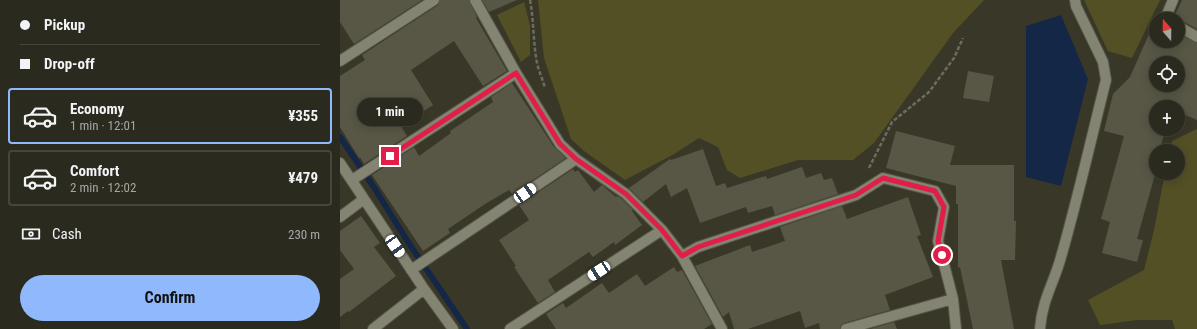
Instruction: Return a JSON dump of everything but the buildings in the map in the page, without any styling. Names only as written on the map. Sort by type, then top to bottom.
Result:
[{"type":"street","points":[[340,61],[434,0]]},
{"type":"street","points":[[475,0],[516,73],[560,144],[576,159],[626,194],[662,230],[682,256],[722,329]]},
{"type":"street","points":[[1040,329],[1043,307],[1061,258],[1106,80],[1103,62],[1076,6],[1075,0]]},
{"type":"street","points":[[1168,12],[1173,0]]},
{"type":"street","points":[[1185,30],[1197,37]]},
{"type":"street","points":[[352,180],[516,73]]},
{"type":"street","points":[[411,270],[576,159]]},
{"type":"street","points":[[340,163],[411,270],[453,329]]},
{"type":"street","points":[[682,256],[698,247],[856,195],[883,178],[935,191],[944,207],[938,241],[953,299],[956,329]]},
{"type":"street","points":[[340,217],[364,199]]},
{"type":"street","points":[[510,329],[662,230]]},
{"type":"street","points":[[373,329],[424,289]]},
{"type":"street","points":[[846,329],[953,299]]},
{"type":"path","points":[[530,0],[534,18],[535,46],[538,65],[546,91]]},
{"type":"path","points":[[869,168],[892,122],[929,92],[954,58],[963,38]]},
{"type":"shaded area","points":[[538,0],[984,0],[953,33],[874,143],[853,160],[798,160],[740,178],[727,170],[718,147],[699,138],[674,154],[625,180],[584,151],[571,139],[544,58]]},
{"type":"shaded area","points":[[1084,0],[1160,0],[1154,12],[1149,12],[1149,23],[1132,58],[1108,51]]},
{"type":"shaded area","points":[[524,2],[530,26],[530,55],[521,62],[497,15]]},
{"type":"shaded area","points":[[1197,129],[1197,329],[1175,329],[1172,320],[1137,320],[1100,325],[1088,300],[1144,270],[1154,230],[1164,180],[1185,180],[1185,144],[1171,144],[1172,141]]},
{"type":"water","points":[[1061,15],[1088,79],[1061,186],[1026,177],[1026,26]]},
{"type":"waterway","points":[[340,137],[408,242],[467,329]]},
{"type":"route","points":[[390,156],[516,73],[560,144],[576,159],[626,194],[652,218],[682,256],[698,247],[856,195],[883,178],[935,191],[944,207],[938,241],[942,255]]}]
